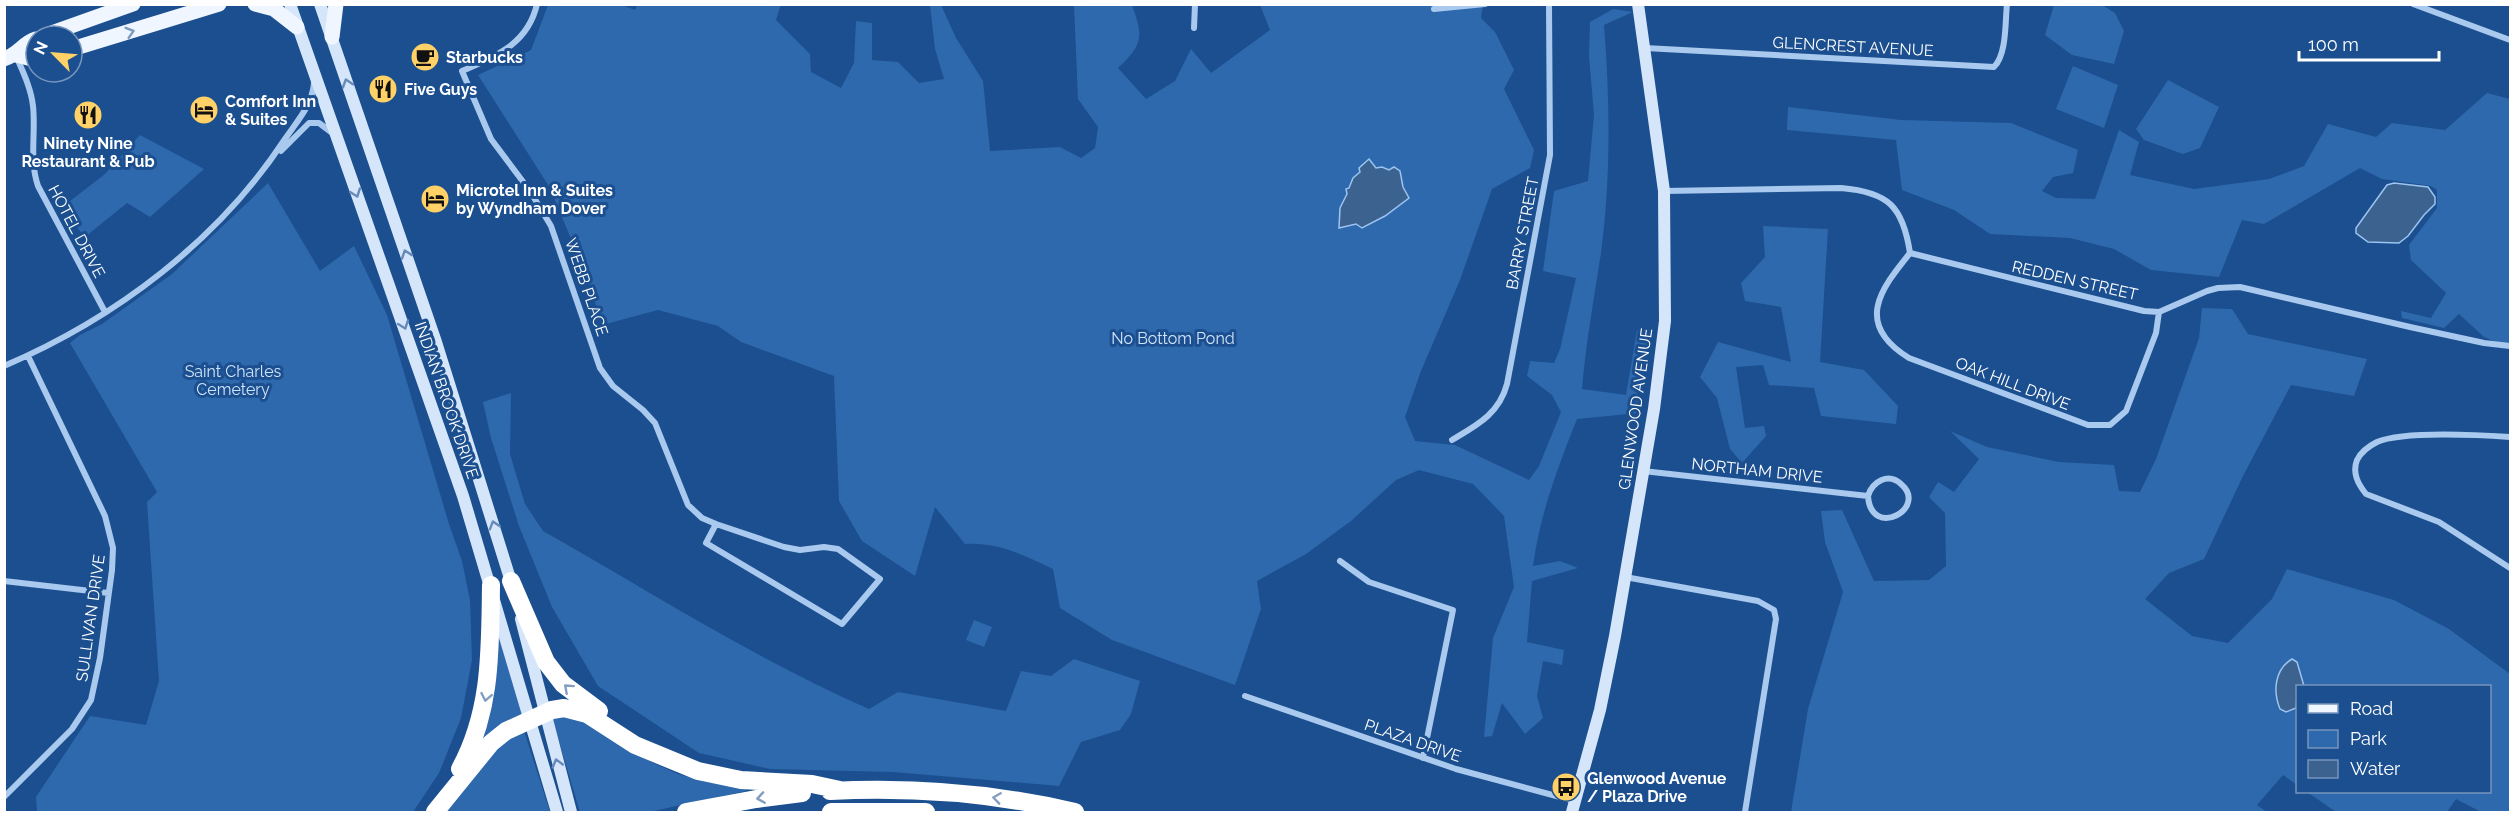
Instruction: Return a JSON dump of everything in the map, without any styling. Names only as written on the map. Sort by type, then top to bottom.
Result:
[{"type":"highway","points":[[511,581],[549,667],[573,692],[640,738],[647,749]]},
{"type":"highway","points":[[448,795],[471,747],[486,699],[491,651],[491,585]]},
{"type":"highway","points":[[435,813],[491,743],[506,731],[537,716],[564,708],[580,711],[635,745],[690,769],[758,782],[812,784],[840,790]]},
{"type":"highway","points":[[686,813],[789,794],[888,789],[955,793],[1022,801],[1075,813]]},
{"type":"highway","points":[[831,813],[926,813]]},
{"type":"main road","points":[[77,24],[133,4]]},
{"type":"main road","points":[[84,45],[219,4]]},
{"type":"main road","points":[[255,4],[274,9],[297,27]]},
{"type":"main road","name":"INDIAN BROOK DRIVE","points":[[290,4],[447,449],[491,585],[571,813]]},
{"type":"main road","name":"INDIAN BROOK DRIVE","points":[[320,4],[453,395],[511,581],[542,698],[537,716],[557,813]]},
{"type":"main road","points":[[332,37],[336,4]]},
{"type":"main road","name":"GLENWOOD AVENUE","points":[[1573,807],[1600,710],[1644,471],[1665,321],[1664,191],[1638,4]]},
{"type":"main road","points":[[10,57],[24,46]]},
{"type":"street","name":"WEBB PLACE","points":[[537,4],[532,22],[516,42],[500,54],[462,71],[491,139],[530,191],[551,226],[600,368],[613,386],[643,410],[655,423],[688,506],[702,518],[793,549],[838,549],[880,579],[842,624],[706,543],[716,524]]},
{"type":"street","points":[[1194,28],[1195,4]]},
{"type":"street","points":[[1434,9],[1485,4]]},
{"type":"street","name":"BARRY STREET","points":[[1452,440],[1492,414],[1504,396],[1507,384],[1550,156],[1549,4]]},
{"type":"street","name":"GLENCREST AVENUE","points":[[1645,48],[1994,67],[1999,62],[2001,54],[2007,4]]},
{"type":"street","points":[[2413,4],[2511,40]]},
{"type":"street","name":"HOTEL DRIVE","points":[[10,57],[28,84],[33,108],[34,169],[38,186],[105,312]]},
{"type":"street","points":[[270,162],[311,101],[315,77]]},
{"type":"street","points":[[4,366],[28,356],[105,312],[176,262],[309,123],[326,126],[336,138]]},
{"type":"street","points":[[1664,191],[1841,188],[1863,191],[1883,198],[1899,212],[1907,234],[1910,253]]},
{"type":"street","name":"REDDEN STREET","points":[[1910,253],[2159,312]]},
{"type":"street","name":"OAK HILL DRIVE","points":[[1910,253],[1885,285],[1877,305],[1880,327],[1887,339],[1900,352],[2088,425],[2110,425],[2126,411],[2156,333],[2159,312]]},
{"type":"street","points":[[2159,312],[2207,291],[2240,287],[2484,343],[2511,345]]},
{"type":"street","name":"SULLIVAN DRIVE","points":[[4,797],[72,729],[91,700],[100,658],[113,548],[105,516],[28,356]]},
{"type":"street","points":[[2511,437],[2393,438],[2368,447],[2356,464],[2355,475],[2366,494],[2439,522],[2511,568]]},
{"type":"street","name":"NORTHAM DRIVE","points":[[1644,471],[1868,496]]},
{"type":"street","points":[[1892,479],[1904,486],[1908,498],[1904,510],[1899,515],[1887,518],[1875,514],[1868,496],[1870,490],[1880,480],[1892,479]]},
{"type":"street","points":[[1340,561],[1369,582],[1453,610],[1423,758]]},
{"type":"street","points":[[1625,577],[1746,598],[1768,605],[1774,610],[1776,619],[1745,813]]},
{"type":"street","points":[[4,581],[108,593]]},
{"type":"street","name":"PLAZA DRIVE","points":[[1245,696],[1573,807]]},
{"type":"green space","name":"No Bottom Pond","points":[[638,4],[781,4],[776,20],[810,54],[811,72],[841,88],[854,63],[856,21],[872,23],[872,60],[898,62],[919,83],[944,79],[935,49],[930,5],[941,5],[956,38],[983,81],[990,151],[1060,147],[1081,158],[1095,148],[1098,127],[1078,99],[1074,5],[1132,5],[1138,25],[1139,39],[1133,52],[1118,68],[1146,99],[1175,81],[1191,49],[1211,73],[1270,30],[1260,5],[1483,5],[1481,18],[1495,32],[1514,70],[1504,89],[1534,150],[1530,168],[1492,189],[1460,280],[1421,371],[1405,417],[1415,441],[1455,445],[1529,480],[1539,466],[1561,412],[1552,395],[1527,376],[1530,361],[1554,363],[1560,349],[1576,278],[1543,271],[1554,191],[1588,181],[1594,115],[1589,56],[1590,22],[1613,9],[1633,12],[1604,25],[1608,110],[1607,196],[1582,389],[1626,395],[1637,330],[1652,333],[1638,413],[1577,419],[1545,509],[1533,566],[1560,561],[1578,568],[1532,581],[1527,642],[1564,650],[1562,665],[1543,661],[1537,696],[1543,718],[1525,734],[1502,703],[1492,736],[1484,737],[1493,638],[1514,587],[1504,516],[1473,484],[1419,470],[1396,480],[1351,521],[1306,554],[1257,581],[1261,609],[1235,685],[1112,640],[1060,608],[1053,569],[1000,547],[965,544],[935,507],[915,576],[862,541],[839,501],[834,376],[741,342],[718,326],[658,310],[602,325],[590,285],[550,188],[478,75],[531,50],[548,5],[622,5],[635,10]],"holes":[[[1369,160],[1376,168],[1400,171],[1403,187],[1383,218],[1363,228],[1356,224],[1339,227],[1341,208],[1349,188]]]},
{"type":"green space","points":[[2054,5],[2102,5],[2115,13],[2124,31],[2114,64],[2072,55],[2045,35]]},
{"type":"green space","points":[[2073,66],[2118,85],[2104,128],[2056,109]]},
{"type":"green space","points":[[2168,80],[2219,107],[2200,148],[2183,154],[2144,140],[2136,129]]},
{"type":"green space","points":[[2487,93],[2510,99],[2510,342],[2504,345],[2484,337],[2459,314],[2444,328],[2402,318],[2401,311],[2431,318],[2446,293],[2411,260],[2409,245],[2437,208],[2437,190],[2431,186],[2382,179],[2360,168],[2264,224],[2242,220],[2219,277],[2151,270],[2114,249],[2070,238],[1990,234],[1954,210],[1902,190],[1896,140],[1787,130],[1788,107],[1901,120],[2011,123],[2078,150],[2073,173],[2053,177],[2042,191],[2056,198],[2095,199],[2119,130],[2139,142],[2130,175],[2194,189],[2269,179],[2304,166],[2328,124],[2376,137],[2392,123],[2445,130]]},
{"type":"green space","points":[[140,135],[204,169],[150,217],[127,203],[85,237],[61,208],[105,174]]},
{"type":"green space","name":"Saint Charles Cemetery","points":[[268,183],[320,271],[354,246],[387,315],[462,561],[470,600],[472,660],[461,718],[439,773],[413,812],[37,812],[36,797],[90,716],[146,725],[159,681],[147,502],[157,492],[70,343],[102,324],[172,274]]},
{"type":"green space","points":[[1763,226],[1828,229],[1820,362],[1864,370],[1898,406],[1896,424],[1821,416],[1814,388],[1769,385],[1763,365],[1736,367],[1745,428],[1764,426],[1766,436],[1742,463],[1730,449],[1717,398],[1700,377],[1718,342],[1791,362],[1781,307],[1745,301],[1741,283],[1765,257]]},
{"type":"green space","points":[[2202,308],[2232,309],[2248,334],[2367,359],[2354,396],[2291,385],[2243,476],[2204,559],[2169,573],[2145,599],[2192,636],[2228,643],[2272,599],[2287,569],[2394,600],[2449,629],[2510,674],[2510,812],[2481,812],[2456,799],[2447,812],[2336,812],[2308,793],[2491,793],[2491,685],[2304,685],[2297,662],[2280,709],[2285,712],[2296,706],[2296,784],[2283,775],[2257,805],[2267,812],[1791,812],[1808,709],[1843,592],[1825,542],[1821,511],[1842,510],[1874,581],[1929,580],[1946,566],[1945,513],[1929,497],[1938,482],[1954,492],[1979,459],[1950,431],[1987,447],[2059,462],[2114,465],[2119,491],[2140,492],[2156,459],[2199,338]]},
{"type":"green space","points":[[511,393],[510,454],[525,504],[543,531],[785,669],[869,709],[898,692],[1006,711],[1021,671],[1051,676],[1074,659],[1140,681],[1131,714],[1120,730],[1081,742],[1059,786],[893,772],[770,769],[699,753],[598,686],[552,607],[519,526],[491,438],[483,402]]},
{"type":"green space","points":[[974,620],[992,627],[984,647],[966,640]]},
{"type":"green space","points":[[499,637],[522,715],[476,753]]},
{"type":"green space","points":[[575,717],[651,762],[678,774],[706,782],[746,786],[746,791],[649,812],[580,812],[552,718]]},
{"type":"green space","points":[[524,731],[550,812],[440,812],[499,741]]},
{"type":"water","points":[[1369,159],[1376,168],[1382,167],[1389,170],[1394,167],[1400,171],[1403,187],[1409,198],[1385,216],[1362,228],[1356,224],[1339,228],[1340,208],[1347,194],[1346,189],[1360,172],[1359,168]]},
{"type":"water","points":[[2394,183],[2428,187],[2435,197],[2435,204],[2408,236],[2399,243],[2368,242],[2356,233],[2356,228],[2387,185]]},
{"type":"water","points":[[2292,659],[2297,662],[2304,685],[2296,685],[2296,708],[2286,712],[2280,709],[2276,689],[2278,675]]},
{"type":"place","name":"Starbucks","points":[[425,57]]},
{"type":"place","name":"Five Guys","points":[[383,89]]},
{"type":"place","name":"Comfort Inn & Suites","points":[[204,110]]},
{"type":"place","name":"Ninety Nine Restaurant & Pub","points":[[88,115]]},
{"type":"place","name":"Microtel Inn & Suites by Wyndham Dover","points":[[435,199]]},
{"type":"place","name":"Glenwood Avenue / Plaza Drive","points":[[1566,787]]}]
